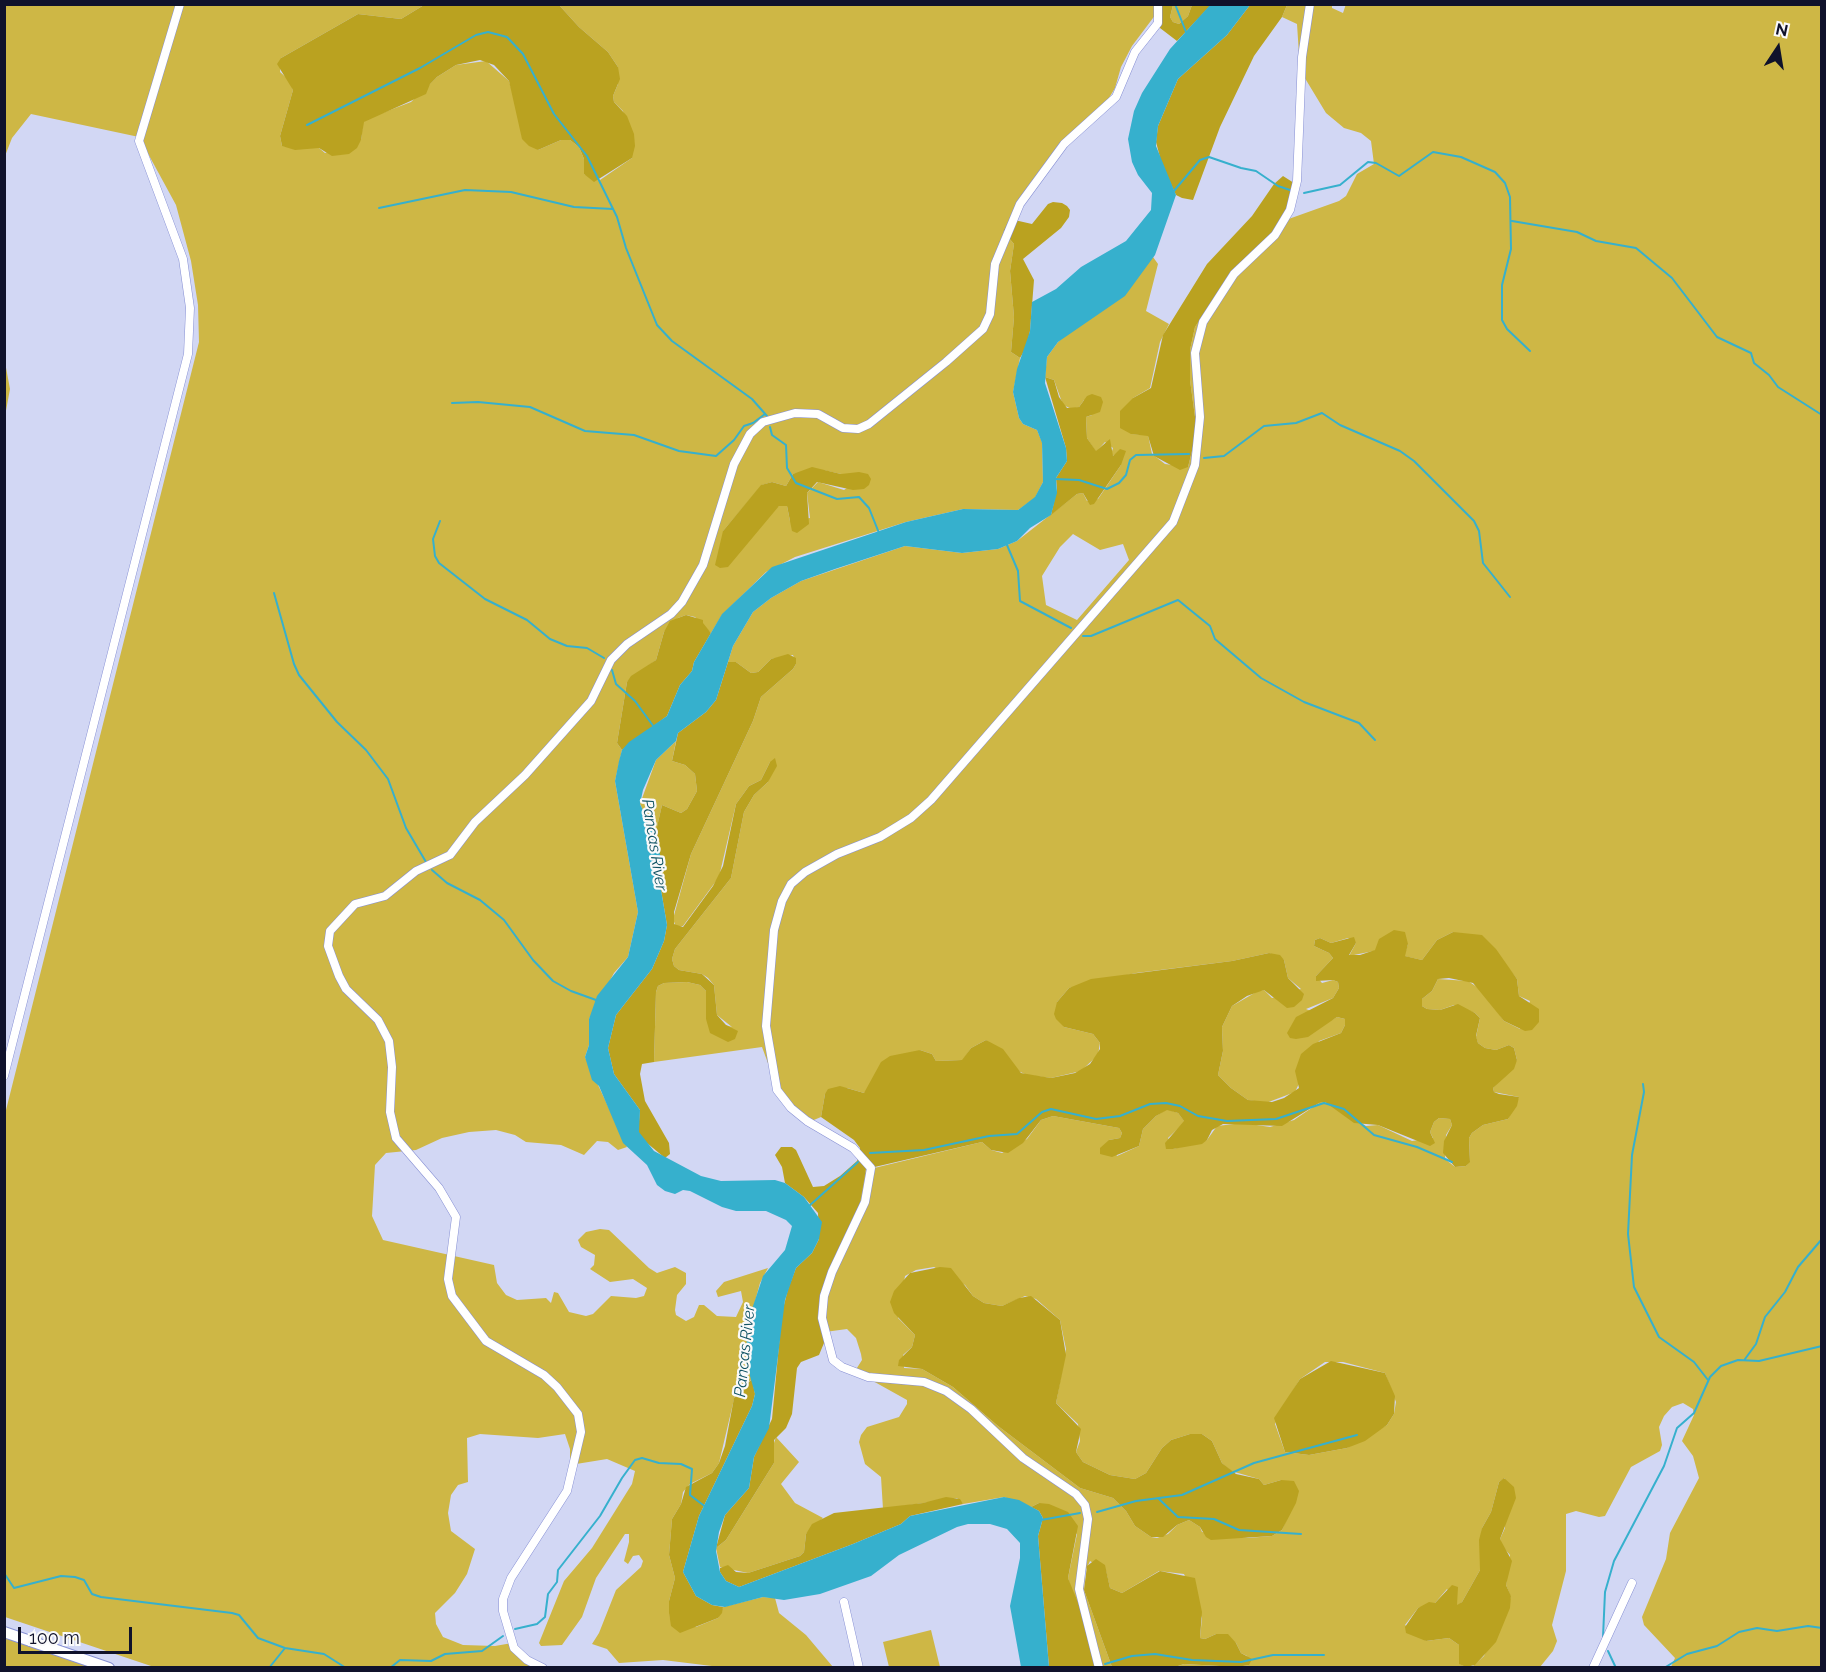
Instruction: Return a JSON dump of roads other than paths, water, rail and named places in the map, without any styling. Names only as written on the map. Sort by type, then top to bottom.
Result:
[{"type":"highway","points":[[4,1632],[109,1668]]},
{"type":"street","points":[[4,1076],[188,354],[190,308],[183,259],[139,141],[152,91],[180,4]]},
{"type":"street","points":[[543,1668],[527,1660],[514,1648],[503,1611],[503,1599],[511,1578],[567,1491],[580,1438],[578,1414],[544,1375],[486,1341],[452,1296],[448,1279],[456,1226],[453,1209],[439,1188],[396,1138],[392,1126],[392,1067],[389,1041],[378,1020],[351,995],[339,976],[328,946],[330,931],[355,904],[386,896],[416,871],[450,855],[475,822],[525,775],[591,701],[610,660],[627,644],[671,614],[682,602],[703,565],[734,464],[750,434],[763,422],[795,413],[818,414],[843,428],[858,429],[869,424],[983,329],[990,314],[995,264],[1020,204],[1064,144],[1116,97],[1135,52],[1158,22],[1158,4]]},
{"type":"street","points":[[1099,1668],[1079,1589],[1088,1519],[1085,1505],[1076,1494],[1023,1458],[971,1409],[952,1395],[924,1383],[868,1377],[842,1367],[833,1360],[822,1318],[825,1296],[832,1272],[865,1202],[871,1168],[853,1148],[807,1121],[791,1108],[777,1090],[766,1026],[774,930],[782,901],[791,884],[805,872],[837,854],[880,837],[911,818],[931,800],[1173,522],[1195,465],[1200,417],[1195,353],[1203,322],[1234,274],[1275,235],[1290,210],[1298,171],[1302,57],[1310,4]]},
{"type":"street","points":[[1593,1668],[1632,1583]]},
{"type":"street","points":[[844,1602],[859,1668]]},
{"type":"water","name":"Pancas River","points":[[1211,4],[1250,5],[1227,35],[1178,79],[1158,126],[1156,146],[1176,195],[1155,255],[1125,296],[1058,342],[1047,357],[1045,383],[1066,448],[1067,461],[1056,478],[1057,493],[1051,515],[1030,528],[1017,541],[998,549],[962,553],[905,546],[801,581],[771,598],[753,612],[733,646],[716,700],[706,712],[678,733],[676,741],[656,760],[643,790],[640,804],[655,836],[662,862],[661,890],[667,925],[664,941],[652,969],[616,1015],[608,1048],[614,1074],[640,1110],[639,1132],[654,1151],[701,1176],[721,1181],[775,1180],[785,1183],[804,1197],[822,1222],[819,1239],[812,1253],[796,1268],[785,1300],[769,1428],[754,1457],[749,1488],[725,1515],[719,1532],[716,1551],[720,1572],[726,1581],[739,1587],[853,1544],[901,1524],[910,1516],[1004,1497],[1019,1500],[1039,1511],[1043,1518],[1038,1536],[1049,1667],[1021,1667],[1010,1606],[1020,1558],[1020,1543],[1007,1529],[990,1524],[968,1524],[957,1527],[899,1555],[871,1576],[820,1594],[784,1600],[763,1597],[725,1607],[712,1605],[696,1596],[683,1572],[699,1516],[752,1406],[755,1394],[750,1376],[746,1335],[749,1318],[763,1276],[785,1250],[792,1226],[786,1220],[766,1211],[736,1211],[722,1207],[690,1191],[683,1190],[675,1194],[665,1191],[657,1185],[647,1165],[623,1143],[599,1086],[592,1080],[585,1057],[589,1045],[589,1019],[597,996],[628,957],[638,912],[615,781],[622,750],[629,742],[667,716],[680,685],[692,671],[694,662],[722,614],[772,567],[906,522],[963,509],[1018,510],[1035,497],[1043,482],[1042,443],[1037,430],[1023,424],[1019,418],[1013,392],[1017,369],[1030,331],[1032,302],[1056,289],[1081,267],[1126,241],[1151,210],[1152,193],[1138,175],[1132,162],[1128,139],[1134,111],[1142,93],[1170,49]]},
{"type":"waterway","points":[[1175,4],[1186,32]]},
{"type":"waterway","points":[[307,125],[420,68],[476,35],[488,32],[507,37],[523,54],[554,114],[587,156],[617,217],[626,248],[657,325],[672,341],[752,399],[767,416]]},
{"type":"waterway","points":[[1304,193],[1340,185],[1368,162],[1376,163],[1399,176],[1433,152],[1461,157],[1495,172],[1505,183],[1510,197],[1511,249],[1502,285],[1502,320],[1507,329],[1530,351]]},
{"type":"waterway","points":[[1173,192],[1200,160],[1209,157],[1256,171],[1278,186],[1290,190]]},
{"type":"waterway","points":[[379,208],[465,190],[511,192],[574,207],[613,209]]},
{"type":"waterway","points":[[1512,221],[1577,232],[1596,241],[1636,248],[1672,278],[1717,337],[1751,353],[1754,363],[1769,375],[1778,387],[1822,415]]},
{"type":"waterway","points":[[452,403],[478,402],[530,407],[585,431],[634,435],[679,451],[716,456],[734,440],[744,426],[753,423],[765,414]]},
{"type":"waterway","points":[[1204,458],[1224,456],[1264,426],[1296,423],[1322,413],[1340,425],[1400,451],[1414,461],[1474,521],[1479,531],[1483,563],[1510,597]]},
{"type":"waterway","points":[[770,427],[772,435],[786,445],[787,468],[796,483],[837,499],[859,497],[869,508],[879,533]]},
{"type":"waterway","points":[[1055,479],[1079,480],[1107,489],[1119,483],[1126,475],[1130,460],[1136,455],[1189,454]]},
{"type":"waterway","points":[[440,521],[433,539],[435,556],[439,563],[485,599],[527,620],[550,639],[567,646],[587,648],[604,658]]},
{"type":"waterway","points":[[1007,545],[1018,571],[1020,601],[1071,628]]},
{"type":"waterway","points":[[274,593],[299,675],[337,722],[366,750],[388,779],[406,828],[426,862]]},
{"type":"waterway","points":[[1083,636],[1091,636],[1178,600],[1210,626],[1215,639],[1261,678],[1304,702],[1359,723],[1375,740]]},
{"type":"waterway","points":[[612,670],[616,684],[635,701],[654,727]]},
{"type":"waterway","points":[[432,870],[447,883],[480,900],[504,920],[533,960],[553,981],[571,991],[596,1000]]},
{"type":"waterway","points":[[1643,1084],[1644,1092],[1632,1155],[1628,1234],[1634,1287],[1659,1337],[1694,1362],[1708,1380]]},
{"type":"waterway","points":[[870,1153],[924,1150],[989,1136],[1017,1134],[1042,1112],[1051,1109],[1096,1119],[1120,1116],[1150,1104],[1166,1103],[1180,1106],[1198,1116],[1227,1121],[1276,1119],[1324,1103],[1344,1109],[1374,1135],[1417,1147],[1452,1162]]},
{"type":"waterway","points":[[809,1206],[858,1162]]},
{"type":"waterway","points":[[1745,1359],[1756,1344],[1765,1317],[1785,1292],[1798,1267],[1822,1239]]},
{"type":"waterway","points":[[1603,1637],[1605,1592],[1614,1561],[1664,1466],[1677,1428],[1694,1413],[1710,1377],[1721,1366],[1738,1360],[1759,1361],[1822,1346]]},
{"type":"waterway","points":[[1097,1512],[1136,1501],[1182,1495],[1254,1463],[1357,1435]]},
{"type":"waterway","points":[[515,1629],[537,1624],[545,1617],[548,1594],[557,1582],[558,1570],[600,1516],[635,1460],[642,1458],[659,1463],[681,1464],[692,1469],[690,1495],[707,1508]]},
{"type":"waterway","points":[[1159,1499],[1178,1517],[1214,1519],[1239,1530],[1301,1534]]},
{"type":"waterway","points":[[1041,1520],[1080,1513]]},
{"type":"waterway","points":[[4,1573],[14,1588],[61,1576],[75,1577],[84,1580],[92,1594],[101,1597],[232,1613],[239,1615],[258,1638],[285,1648],[324,1654],[346,1668]]},
{"type":"waterway","points":[[1664,1668],[1687,1654],[1717,1646],[1739,1632],[1757,1628],[1777,1631],[1808,1626],[1822,1628]]},
{"type":"waterway","points":[[390,1668],[400,1660],[431,1661],[445,1654],[482,1651],[503,1636]]},
{"type":"waterway","points":[[269,1668],[285,1648]]},
{"type":"waterway","points":[[1608,1651],[1616,1668]]},
{"type":"waterway","points":[[1105,1664],[1132,1656],[1155,1654],[1192,1660],[1241,1662],[1273,1655],[1324,1655]]}]
